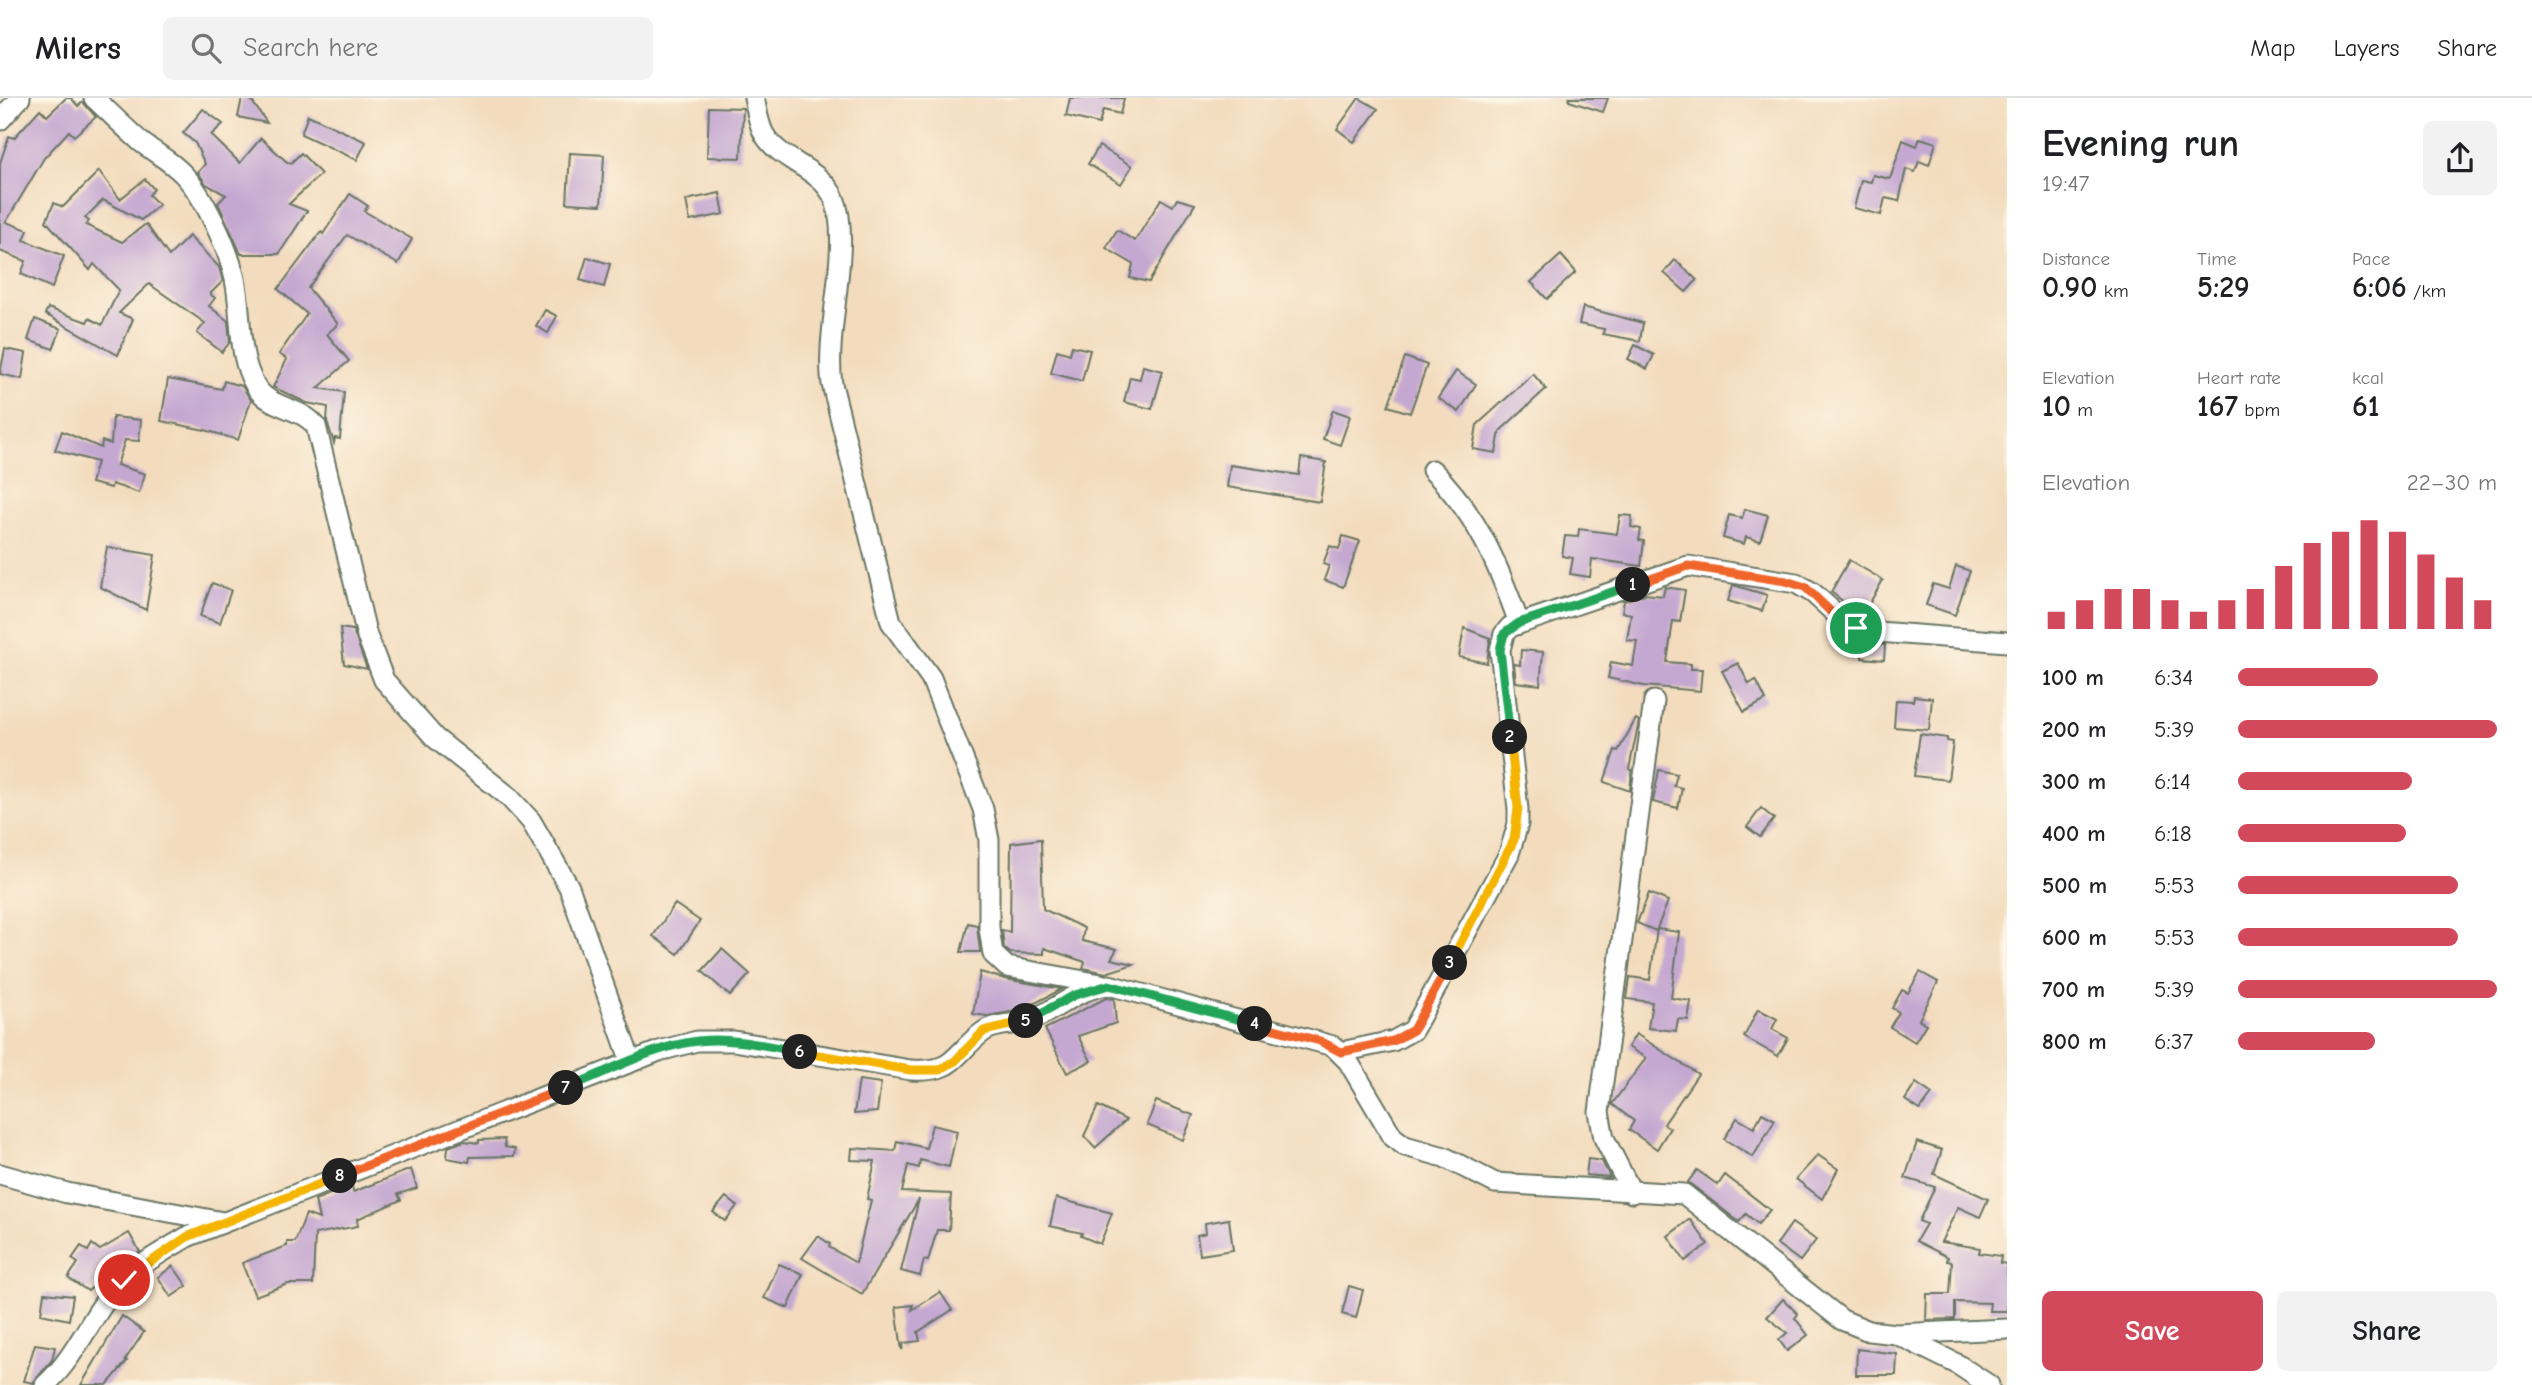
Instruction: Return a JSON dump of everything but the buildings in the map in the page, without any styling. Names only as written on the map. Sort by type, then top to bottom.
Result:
[{"type":"street","points":[[0,120],[20,98]]},
{"type":"street","points":[[94,98],[141,142],[182,173],[203,201],[234,272],[243,348],[248,371],[256,387],[263,396],[311,419],[316,426],[367,636],[384,680],[435,738],[508,796],[531,821],[569,887],[631,1062]]},
{"type":"street","points":[[754,98],[759,122],[770,142],[819,178],[834,199],[840,242],[829,350],[832,384],[891,622],[931,678],[983,809],[989,840],[989,928],[993,954],[1007,967],[1109,985],[1320,1041],[1341,1052],[1383,1124],[1405,1146],[1444,1157],[1495,1183],[1684,1194],[1842,1320],[1869,1331],[1896,1334],[2007,1329]]},
{"type":"street","points":[[1432,470],[1480,529],[1498,565],[1519,623]]},
{"type":"street","points":[[1341,1052],[1393,1041],[1413,1030],[1509,855],[1516,832],[1518,808],[1500,650],[1504,634],[1519,623],[1688,566],[1797,583],[1813,593],[1847,624],[1865,631],[2007,642]]},
{"type":"street","points":[[1632,1193],[1604,1138],[1599,1112],[1654,701]]},
{"type":"street","points":[[45,1385],[67,1362],[103,1305],[124,1280],[162,1252],[223,1222],[631,1062],[679,1045],[717,1040],[911,1070],[939,1070],[955,1061],[991,1027],[1030,1021],[1075,995],[1109,985]]},
{"type":"street","points":[[0,1174],[67,1193],[223,1222]]},
{"type":"street","points":[[1896,1334],[1957,1364],[1989,1385]]},
{"type":"route","points":[[124,1280],[162,1252],[214,1225],[659,1051],[697,1041],[734,1041],[911,1070],[939,1070],[955,1061],[991,1027],[1030,1021],[1075,995],[1097,986],[1109,985],[1320,1041],[1341,1052],[1393,1041],[1413,1030],[1420,1019],[1509,855],[1514,840],[1518,808],[1500,650],[1504,634],[1510,628],[1688,566],[1797,583],[1813,593],[1831,612],[1856,628]]}]
